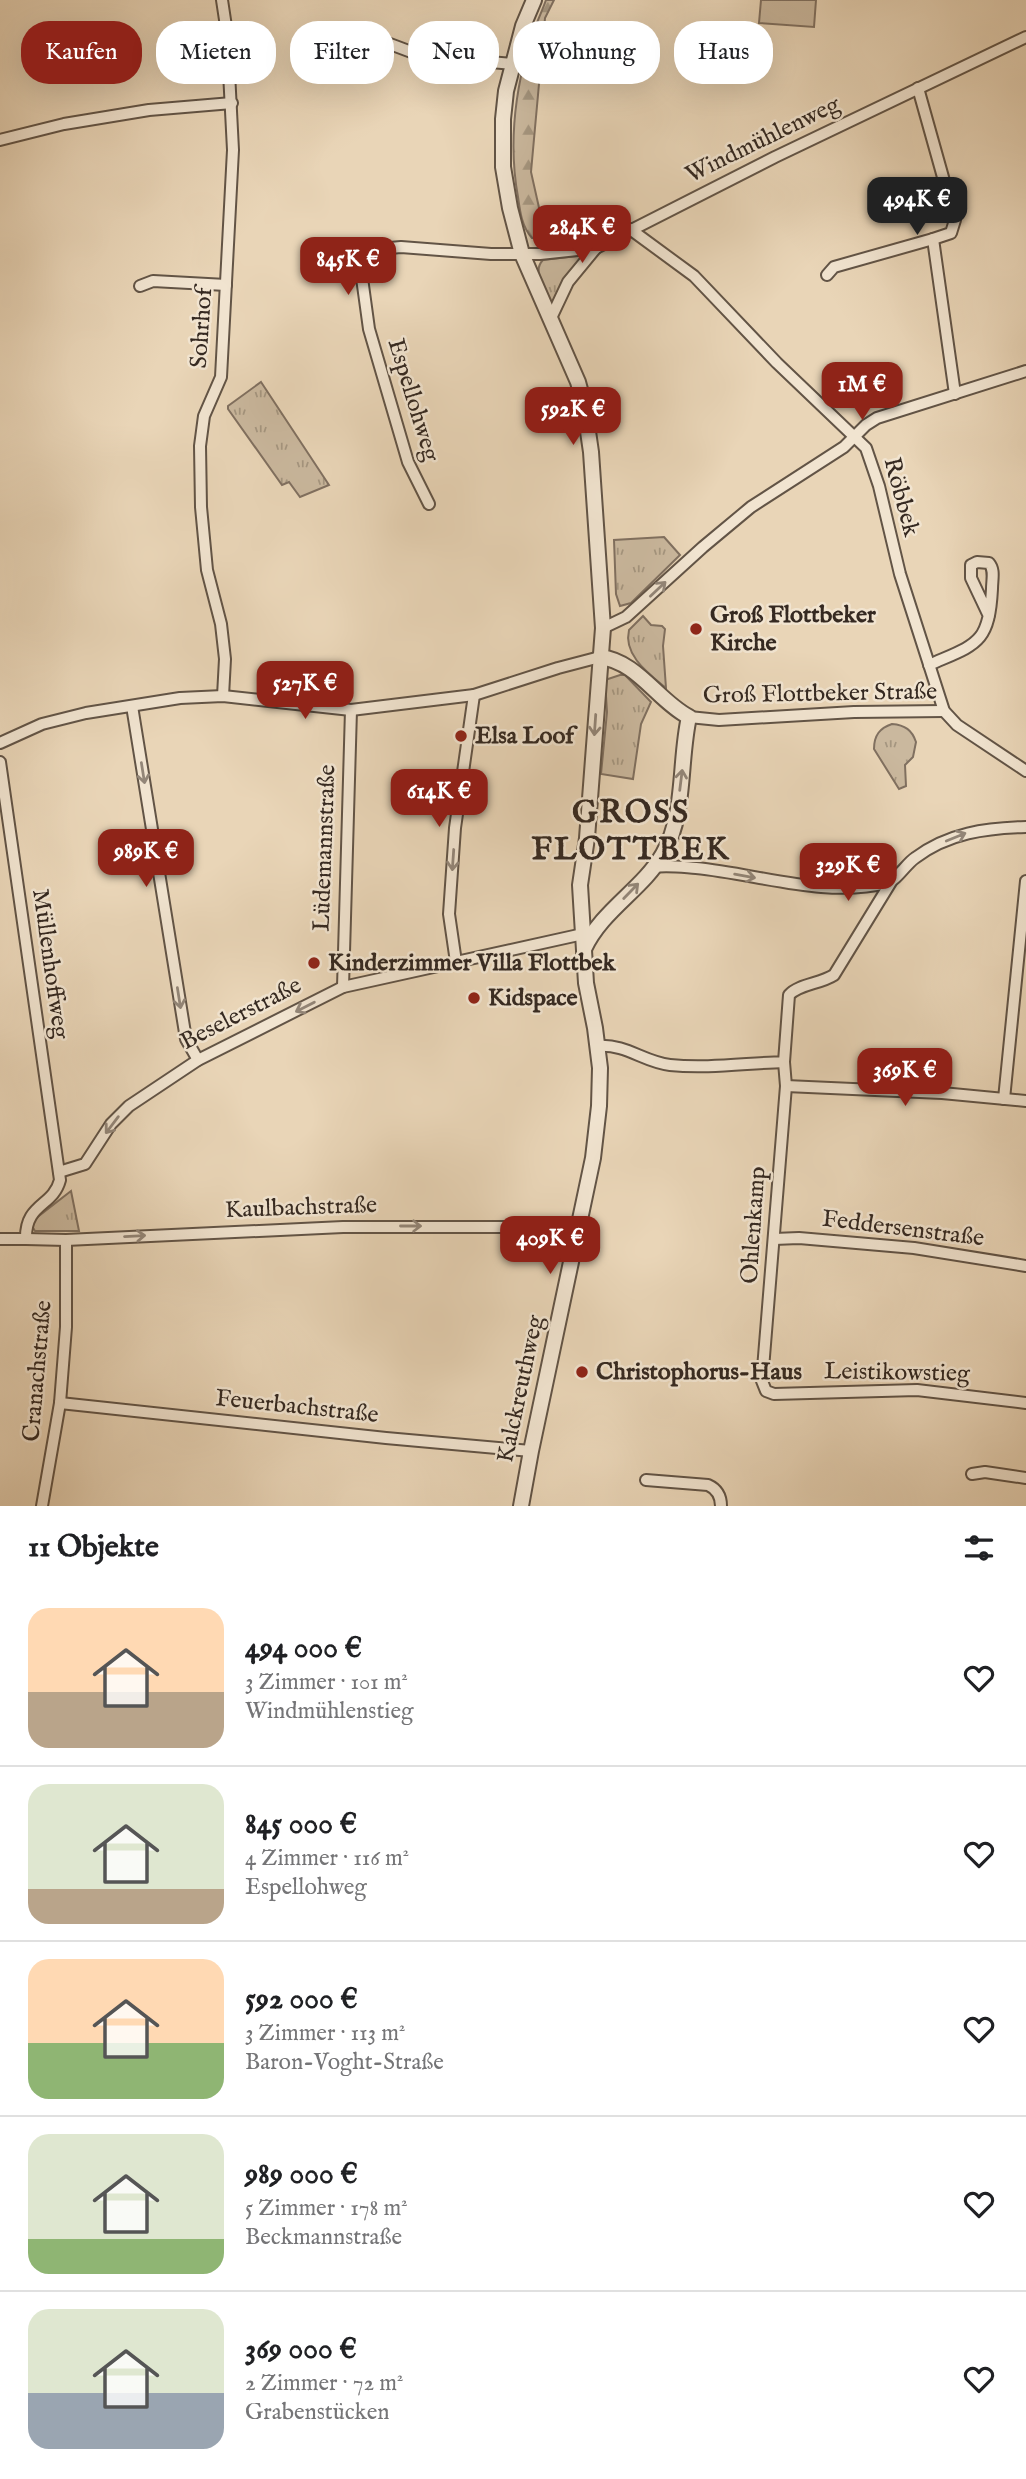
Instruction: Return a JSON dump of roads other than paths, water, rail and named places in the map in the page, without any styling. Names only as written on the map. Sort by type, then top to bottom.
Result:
[{"type":"street","name":"Sohrhof","points":[[222,0],[227,33],[233,150],[221,377],[204,416],[200,446],[201,507],[207,570],[221,624],[225,659],[223,696]]},
{"type":"street","name":"Kalckreuthweg","points":[[522,1506],[596,1135],[599,1097],[598,1046],[586,983],[580,879],[587,838],[603,628],[589,428],[578,382],[522,254],[503,167],[506,91],[512,64],[534,0]]},
{"type":"street","name":"Windmühlenweg","points":[[551,318],[568,282],[596,248],[1026,37]]},
{"type":"street","points":[[394,46],[422,57],[512,64]]},
{"type":"street","points":[[827,275],[834,267],[951,233],[955,220],[918,88]]},
{"type":"street","points":[[0,140],[88,120],[149,110],[232,103]]},
{"type":"street","name":"Röbbek","points":[[630,229],[694,276],[777,363],[866,448],[879,486],[900,574],[944,711]]},
{"type":"street","points":[[933,239],[955,394]]},
{"type":"street","name":"Espellohweg","points":[[429,503],[408,462],[369,329],[362,288],[365,261],[370,253],[384,248],[522,254]]},
{"type":"street","name":"Windmühlenweg","points":[[522,254],[596,248]]},
{"type":"street","points":[[139,286],[153,281],[226,285]]},
{"type":"street","points":[[603,628],[626,617],[751,507],[844,447],[877,418],[1026,371]]},
{"type":"street","points":[[929,665],[975,644],[982,635],[989,616]]},
{"type":"street","points":[[0,743],[42,724],[86,713],[180,698],[223,696],[351,710],[474,695],[558,667],[600,657]]},
{"type":"street","name":"Groß Flottbeker Straße","points":[[600,657],[615,660],[630,670],[689,717],[712,720],[853,712],[944,711],[957,725],[1026,771]]},
{"type":"street","points":[[456,962],[449,914],[455,828],[474,695]]},
{"type":"street","points":[[132,706],[186,1039],[198,1060]]},
{"type":"street","name":"Lüdemannstraße","points":[[343,987],[351,710]]},
{"type":"street","points":[[584,950],[607,914],[653,867],[666,847],[676,812],[689,717]]},
{"type":"street","name":"Müllenhoffweg","points":[[0,762],[59,1172]]},
{"type":"street","points":[[653,867],[716,870],[786,882],[842,887],[891,882],[915,858],[950,839],[971,831],[1026,827]]},
{"type":"street","points":[[1004,1099],[1026,881]]},
{"type":"street","name":"Ohlenkamp","points":[[766,1391],[762,1381],[786,1086],[784,1062],[790,993],[834,975],[891,882]]},
{"type":"street","points":[[581,904],[596,913],[607,914]]},
{"type":"street","name":"Beselerstraße","points":[[59,1172],[76,1169],[85,1164],[111,1124],[129,1106],[198,1060],[343,987],[583,934]]},
{"type":"street","points":[[598,1046],[616,1046],[672,1065],[784,1062]]},
{"type":"street","points":[[786,1086],[942,1093],[1026,1101]]},
{"type":"street","points":[[0,1239],[26,1239],[26,1227],[33,1211],[54,1193],[60,1180],[59,1172]]},
{"type":"street","name":"Kaulbachstraße","points":[[26,1239],[66,1240],[343,1227],[556,1227],[578,1231]]},
{"type":"street","name":"Feddersenstraße","points":[[774,1239],[799,1238],[914,1248],[1026,1266]]},
{"type":"street","name":"Cranachstraße","points":[[42,1506],[60,1403],[66,1327],[66,1240]]},
{"type":"street","name":"Leistikowstieg","points":[[766,1391],[774,1394],[918,1390],[1026,1403]]},
{"type":"street","name":"Feuerbachstraße","points":[[60,1403],[531,1451]]},
{"type":"street","points":[[972,1474],[985,1472],[1026,1478]]},
{"type":"street","points":[[646,1480],[708,1485],[715,1488],[720,1500]]},
{"type":"place","name":"Groß Flottbeker Kirche","points":[[696,629]]},
{"type":"place","name":"Elsa Loof","points":[[461,736]]},
{"type":"place","name":"Kinderzimmer Villa Flottbek","points":[[314,963]]},
{"type":"place","name":"Kidspace","points":[[474,998]]},
{"type":"place","name":"Christophorus-Haus","points":[[582,1372]]},
{"type":"district","name":"GROSS FLOTTBEK","points":[[631,832]]}]
